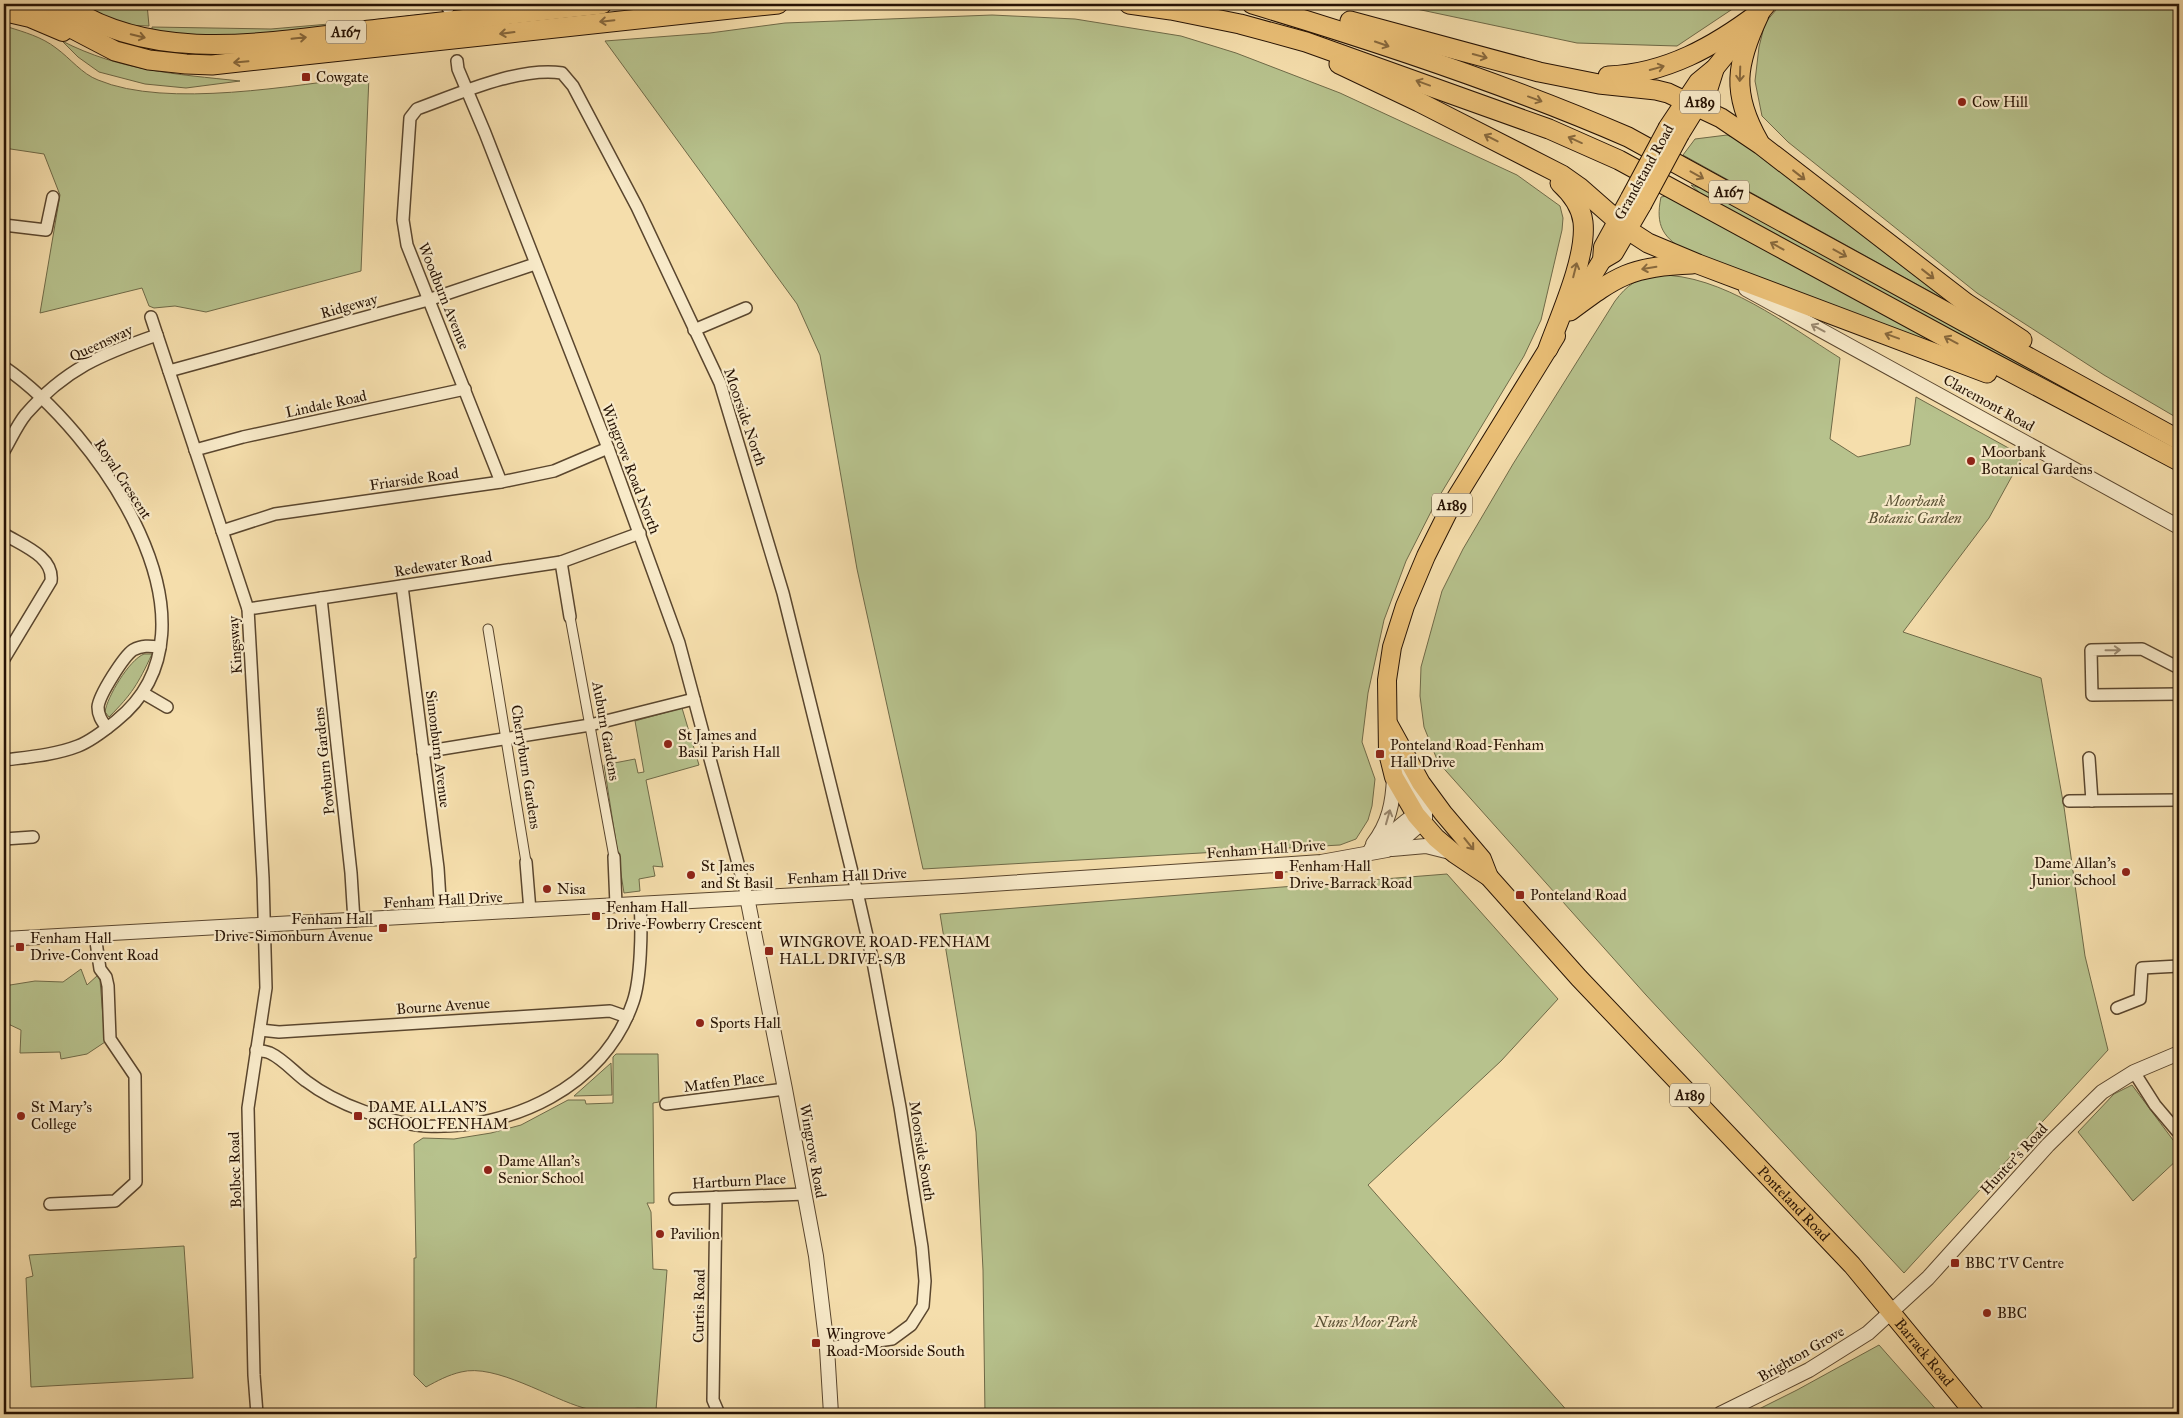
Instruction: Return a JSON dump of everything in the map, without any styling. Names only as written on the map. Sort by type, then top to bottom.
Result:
[{"type":"highway","name":"A167","points":[[32,4],[48,16],[115,51],[149,60],[186,64],[236,63],[778,4]]},
{"type":"highway","name":"A167","points":[[64,4],[92,20],[121,31],[161,41],[209,44],[292,38],[602,4]]},
{"type":"highway","name":"A167","points":[[1129,4],[1171,10],[1240,24],[1306,42],[1549,129],[1619,160],[1950,340],[2162,451],[2179,462]]},
{"type":"highway","name":"A167","points":[[1252,4],[1376,41],[1560,108],[1628,138],[2171,436]]},
{"type":"highway","points":[[1263,4],[1306,10],[1539,72],[1599,84],[1656,90],[1721,118],[1761,145],[1966,303],[2171,436]]},
{"type":"highway","points":[[1761,145],[1744,111],[1739,79],[1740,63],[1745,43],[1763,8]]},
{"type":"highway","points":[[1539,72],[1611,76],[1658,68],[1709,48],[1729,36],[1763,8]]},
{"type":"highway","points":[[1240,24],[1367,77],[1535,160],[1580,187],[1622,226],[1648,243],[1698,264],[1965,363],[2162,451]]},
{"type":"highway","points":[[1535,160],[1569,192],[1578,206],[1583,222],[1583,237],[1575,274],[1548,349]]},
{"type":"highway","points":[[1570,311],[1606,284],[1627,273],[1650,267],[1698,264]]},
{"type":"main road","name":"Grandstand Road","points":[[1391,728],[1387,696],[1390,660],[1405,606],[1426,556],[1451,506],[1602,260],[1603,247],[1622,226],[1636,202],[1690,104],[1698,82],[1715,68],[1763,8]]},
{"type":"main road","name":"A167","points":[[4,12],[30,18],[115,51]]},
{"type":"main road","name":"Ponteland Road","points":[[1391,728],[1388,753],[1394,777],[1427,816],[1482,859],[1489,877]]},
{"type":"main road","name":"Ponteland Road","points":[[1391,728],[1421,783],[1427,816],[1442,844],[1489,877],[1579,978],[1852,1265],[1892,1312]]},
{"type":"main road","name":"Barrack Road","points":[[1892,1312],[1975,1414]]},
{"type":"street","points":[[50,4],[92,39]]},
{"type":"street","name":"Wingrove Road North","points":[[457,61],[458,69],[608,448],[679,642],[747,897]]},
{"type":"street","name":"Moorside North","points":[[468,92],[488,83],[547,70],[562,73],[573,86],[637,207],[720,383],[785,603],[857,892]]},
{"type":"street","name":"Woodburn Avenue","points":[[468,92],[417,109],[410,118],[403,220],[407,245],[501,482]]},
{"type":"street","points":[[4,225],[46,230],[53,197]]},
{"type":"street","name":"Ridgeway","points":[[169,372],[428,300],[535,264]]},
{"type":"street","name":"Claremont Road","points":[[1723,273],[1754,294],[2179,527]]},
{"type":"street","points":[[694,330],[746,308]]},
{"type":"street","name":"Kingsway","points":[[151,317],[248,609],[265,926]]},
{"type":"street","name":"Queensway","points":[[4,451],[25,415],[64,378],[83,365],[121,347],[157,335]]},
{"type":"street","name":"Royal Crescent","points":[[4,367],[43,398],[88,450],[124,503],[149,558],[162,612],[163,629],[151,677],[144,693],[132,708],[107,728],[78,746],[38,756],[4,760]]},
{"type":"street","name":"Lindale Road","points":[[195,450],[243,437],[465,389]]},
{"type":"street","name":"Friarside Road","points":[[222,531],[275,514],[501,482],[554,471],[608,448]]},
{"type":"street","name":"Redewater Road","points":[[248,609],[561,562],[640,533]]},
{"type":"street","points":[[4,534],[44,559],[51,567],[52,574],[51,581],[4,659]]},
{"type":"street","name":"Auburn Gardens","points":[[561,562],[614,857],[616,905]]},
{"type":"street","name":"Simonburn Avenue","points":[[402,586],[438,868],[441,916]]},
{"type":"street","name":"Powburn Gardens","points":[[321,598],[351,872],[354,921]]},
{"type":"street","name":"Cherryburn Gardens","points":[[488,629],[526,862],[530,911]]},
{"type":"street","points":[[107,728],[99,716],[98,704],[104,690],[131,651],[150,645],[160,647]]},
{"type":"street","points":[[2179,668],[2142,649],[2091,650],[2092,695],[2179,694]]},
{"type":"street","points":[[144,693],[167,707]]},
{"type":"street","points":[[423,752],[590,725],[694,699]]},
{"type":"street","points":[[2089,758],[2092,801]]},
{"type":"street","points":[[1365,853],[1387,822],[1393,797],[1394,777]]},
{"type":"street","points":[[2069,801],[2179,800]]},
{"type":"street","name":"Fenham Hall Drive","points":[[1365,853],[1427,816]]},
{"type":"street","name":"Fenham Hall Drive","points":[[4,939],[857,892],[1321,862],[1387,850],[1427,816]]},
{"type":"street","points":[[4,839],[33,837]]},
{"type":"street","points":[[1387,850],[1421,846],[1437,848],[1455,854]]},
{"type":"street","name":"Moorside South","points":[[827,1348],[892,1339],[910,1325],[923,1306],[925,1281],[922,1247],[900,1107],[857,892]]},
{"type":"street","name":"Wingrove Road","points":[[747,897],[816,1256],[827,1348],[832,1414]]},
{"type":"street","points":[[256,1050],[270,1053],[308,1082],[336,1099],[363,1110],[407,1123],[425,1126],[458,1125],[497,1119],[536,1107],[587,1072],[609,1048],[627,1017],[636,989],[641,940],[640,904]]},
{"type":"street","name":"Bolbec Road","points":[[258,1414],[254,1375],[248,1108],[266,988],[265,926]]},
{"type":"street","points":[[50,1204],[115,1201],[136,1182],[135,1076],[110,1039],[108,986],[106,977],[100,969],[95,935]]},
{"type":"street","points":[[2117,1008],[2140,999],[2142,968],[2179,966]]},
{"type":"street","name":"Bourne Avenue","points":[[260,1030],[280,1032],[610,1011],[627,1017]]},
{"type":"street","name":"Hunter's Road","points":[[1892,1312],[1928,1278],[2080,1112],[2102,1092],[2134,1072],[2179,1053]]},
{"type":"street","points":[[2134,1072],[2155,1105],[2178,1131]]},
{"type":"street","name":"Matfen Place","points":[[666,1104],[785,1089]]},
{"type":"street","name":"Hartburn Place","points":[[675,1199],[804,1194]]},
{"type":"street","name":"Curtis Road","points":[[716,1197],[713,1400],[719,1414]]},
{"type":"street","name":"Brighton Grove","points":[[1720,1414],[1771,1390],[1825,1361],[1868,1333],[1892,1312]]},
{"type":"green space","points":[[78,4],[147,4],[149,26],[124,25]]},
{"type":"green space","points":[[517,4],[559,4],[358,25],[203,38],[152,31],[152,27],[271,29]]},
{"type":"green space","points":[[1393,4],[1740,4],[1677,46],[1577,43]]},
{"type":"green space","points":[[1781,4],[2179,4],[2179,419],[2104,375],[1977,293],[1788,142],[1762,116],[1755,81],[1759,47],[1765,23]]},
{"type":"green space","points":[[992,15],[1075,19],[1181,36],[1236,53],[1340,93],[1517,175],[1560,206],[1563,218],[1562,230],[1541,320],[1524,356],[1437,500],[1406,561],[1384,620],[1368,693],[1362,742],[1375,779],[1372,806],[1368,820],[1356,839],[1340,845],[923,869],[857,569],[820,355],[797,304],[605,41],[710,33],[785,23]]},
{"type":"green space","points":[[8,27],[33,35],[51,44],[92,77],[126,89],[159,93],[195,94],[269,89],[369,76],[361,271],[206,312],[175,306],[154,308],[149,306],[142,288],[40,313],[60,195],[44,154],[4,148],[4,28]]},
{"type":"green space","points":[[62,41],[106,59],[149,70],[240,81],[186,88],[145,84],[99,72],[78,57]]},
{"type":"green space","points":[[1727,135],[1743,142],[1951,298],[1949,302],[1683,155],[1695,139]]},
{"type":"green space","points":[[1691,185],[1719,194],[2107,410],[2105,413],[1711,203]]},
{"type":"green space","points":[[1667,196],[1953,352],[1688,252],[1672,242],[1660,223],[1659,207],[1661,197]]},
{"type":"green space","name":"Moorbank Botanic Garden","points":[[1658,275],[1682,277],[1730,292],[1776,317],[1840,358],[1830,439],[1858,457],[1910,445],[1916,397],[2023,456],[1989,518],[1903,632],[2041,678],[2064,807],[2085,956],[2108,1050],[1904,1273],[1646,995],[1438,762],[1424,727],[1420,696],[1421,667],[1442,591],[1463,549],[1513,464],[1615,301],[1633,283]]},
{"type":"green space","points":[[144,654],[152,654],[129,695],[109,717],[105,712],[114,689],[132,663]]},
{"type":"green space","points":[[682,708],[699,765],[646,780],[663,867],[653,866],[655,876],[639,879],[640,891],[624,893],[604,765],[635,759],[638,773],[644,772],[635,721]]},
{"type":"green space","name":"Nuns Moor Park","points":[[1447,874],[1558,999],[1501,1061],[1368,1185],[1570,1414],[985,1414],[983,1270],[976,1132],[940,914]]},
{"type":"green space","points":[[81,969],[87,985],[98,975],[100,980],[105,1042],[87,1054],[61,1059],[60,1052],[20,1053],[21,1030],[4,1022],[4,986],[35,981],[63,982]]},
{"type":"green space","name":"Dame Allan's Senior School","points":[[616,1054],[658,1054],[659,1102],[653,1103],[654,1203],[647,1203],[651,1212],[653,1269],[667,1270],[656,1410],[638,1408],[603,1411],[584,1408],[506,1377],[475,1371],[461,1372],[438,1380],[426,1387],[414,1375],[414,1258],[416,1258],[414,1144],[423,1138],[454,1139],[491,1133],[521,1125],[568,1100],[585,1100],[586,1104],[613,1103],[613,1057]]},
{"type":"green space","points":[[611,1063],[612,1095],[574,1096]]},
{"type":"green space","points":[[2132,1085],[2179,1148],[2179,1158],[2133,1201],[2078,1132],[2114,1094]]},
{"type":"green space","points":[[184,1246],[193,1378],[31,1387],[26,1278],[33,1276],[29,1255]]},
{"type":"green space","points":[[1879,1345],[1940,1414],[1749,1414],[1797,1390]]},
{"type":"place","name":"Cowgate","points":[[306,77]]},
{"type":"place","name":"Cow Hill","points":[[1962,102]]},
{"type":"place","name":"Moorbank Botanical Gardens","points":[[1971,461]]},
{"type":"place","name":"St James and Basil Parish Hall","points":[[668,744]]},
{"type":"place","name":"Ponteland Road-Fenham Hall Drive","points":[[1380,754]]},
{"type":"place","name":"Dame Allan's Junior School","points":[[2126,872]]},
{"type":"place","name":"St James and St Basil","points":[[691,875]]},
{"type":"place","name":"Fenham Hall Drive-Barrack Road","points":[[1279,875]]},
{"type":"place","name":"Nisa","points":[[547,889]]},
{"type":"place","name":"Ponteland Road","points":[[1520,895]]},
{"type":"place","name":"Fenham Hall Drive-Fowberry Crescent","points":[[596,916]]},
{"type":"place","name":"Fenham Hall Drive-Simonburn Avenue","points":[[383,928]]},
{"type":"place","name":"Fenham Hall Drive-Convent Road","points":[[20,947]]},
{"type":"place","name":"WINGROVE ROAD-FENHAM HALL DRIVE-S/B","points":[[769,951]]},
{"type":"place","name":"Sports Hall","points":[[700,1023]]},
{"type":"place","name":"St Mary's College","points":[[21,1116]]},
{"type":"place","name":"DAME ALLAN'S SCHOOL FENHAM","points":[[358,1116]]},
{"type":"place","name":"Dame Allan's Senior School","points":[[488,1170]]},
{"type":"place","name":"Pavilion","points":[[660,1234]]},
{"type":"place","name":"BBC TV Centre","points":[[1955,1263]]},
{"type":"place","name":"BBC","points":[[1987,1313]]},
{"type":"place","name":"Wingrove Road-Moorside South","points":[[816,1343]]}]
